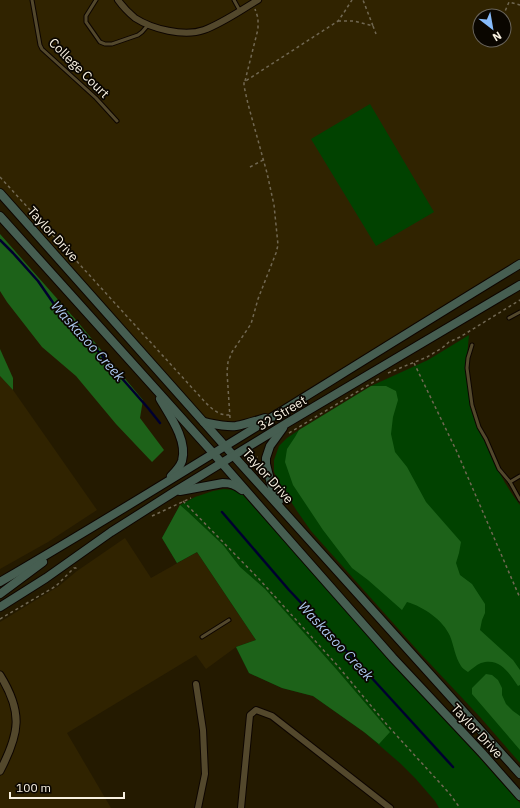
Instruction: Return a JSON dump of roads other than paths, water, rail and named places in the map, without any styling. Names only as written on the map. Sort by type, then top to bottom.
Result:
[{"type":"main road","name":"Taylor Drive","points":[[0,193],[520,774]]},
{"type":"main road","name":"Taylor Drive","points":[[0,216],[152,384],[393,658],[520,796]]},
{"type":"main road","name":"32 Street","points":[[0,582],[76,538],[520,264]]},
{"type":"main road","name":"32 Street","points":[[0,607],[46,578],[111,532],[174,492],[520,285]]},
{"type":"main road","points":[[152,384],[177,428],[184,450],[182,461],[166,482]]},
{"type":"main road","points":[[204,422],[236,426],[273,416]]},
{"type":"main road","points":[[285,512],[272,488],[266,464],[270,446],[287,423]]},
{"type":"main road","points":[[174,492],[229,483],[234,484],[253,498]]},
{"type":"main road","points":[[0,594],[76,538]]},
{"type":"street","points":[[118,0],[136,18],[148,24],[164,30],[189,33],[202,31],[212,27],[258,0]]},
{"type":"street","points":[[0,674],[13,699],[16,715],[16,732],[12,747],[0,771]]},
{"type":"street","points":[[196,684],[203,730],[204,774],[198,808]]},
{"type":"street","points":[[241,808],[250,716],[256,710],[272,716],[390,808]]},
{"type":"lane","name":"College Court","points":[[32,0],[42,49],[96,98],[116,121]]},
{"type":"lane","points":[[96,0],[86,16],[86,22],[100,42],[112,44],[138,36],[148,24]]},
{"type":"lane","points":[[234,0],[240,11]]},
{"type":"lane","points":[[509,318],[520,312]]},
{"type":"lane","points":[[472,346],[468,358],[467,368],[472,405],[479,427],[499,469],[510,482],[520,500]]},
{"type":"lane","points":[[510,482],[520,476]]},
{"type":"lane","points":[[202,637],[229,620]]},
{"type":"waterway","name":"Waskasoo Creek","points":[[0,240],[38,281],[63,317],[75,325],[160,423]]},
{"type":"waterway","name":"Waskasoo Creek","points":[[222,512],[289,590],[453,767]]}]
